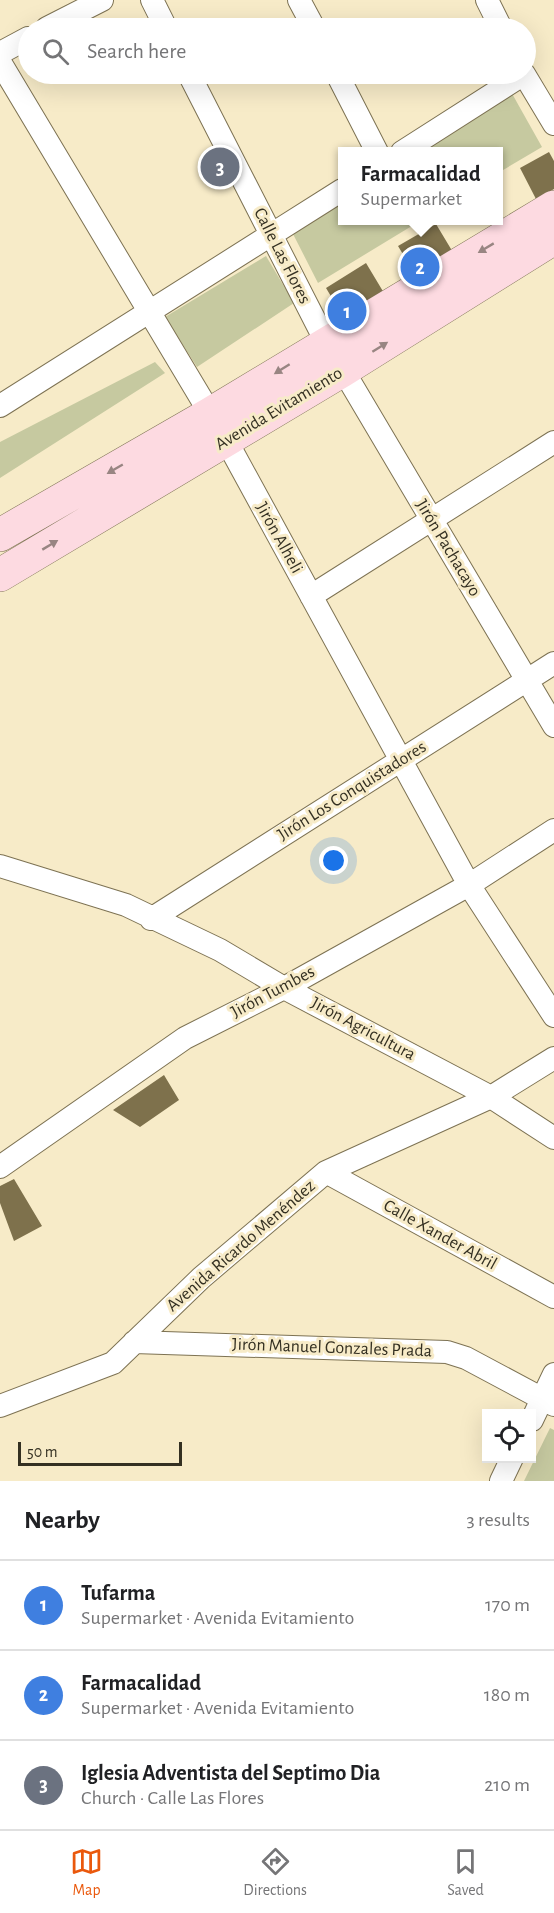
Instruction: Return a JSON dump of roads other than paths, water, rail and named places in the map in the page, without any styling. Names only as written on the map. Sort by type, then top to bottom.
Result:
[{"type":"street","points":[[67,18],[102,0]]},
{"type":"street","points":[[152,0],[161,18]]},
{"type":"street","points":[[299,0],[309,18]]},
{"type":"street","points":[[487,0],[496,18]]},
{"type":"street","points":[[0,53],[18,43]]},
{"type":"street","name":"Jirón Alheli","points":[[0,62],[218,427],[469,885],[554,1016]]},
{"type":"street","name":"Calle Las Flores","points":[[194,84],[326,342]]},
{"type":"street","points":[[342,84],[374,147]]},
{"type":"street","points":[[410,147],[508,84]]},
{"type":"street","points":[[530,84],[554,124]]},
{"type":"street","points":[[0,406],[150,314],[338,193]]},
{"type":"street","name":"Avenida Evitamiento","points":[[0,575],[218,427],[326,342],[554,207]]},
{"type":"street","name":"Avenida Evitamiento","points":[[0,535],[218,427],[343,370],[554,238]]},
{"type":"street","name":"Jirón Pachacayo","points":[[343,370],[554,726]]},
{"type":"street","points":[[310,596],[554,442]]},
{"type":"street","name":"Jirón Los Conquistadores","points":[[151,919],[554,663]]},
{"type":"street","name":"Jirón Tumbes","points":[[0,1167],[185,1038],[284,988],[469,885],[554,830]]},
{"type":"street","name":"Jirón Agricultura","points":[[3,870],[126,905],[151,919],[220,950],[284,988],[491,1097],[554,1138]]},
{"type":"street","name":"Avenida Ricardo Menéndez","points":[[0,1406],[113,1363],[201,1278],[326,1172],[491,1097],[554,1058]]},
{"type":"street","name":"Calle Xander Abril","points":[[326,1172],[554,1297]]},
{"type":"street","name":"Jirón Manuel Gonzales Prada","points":[[134,1342],[447,1352],[466,1358],[548,1402]]},
{"type":"street","points":[[536,1415],[548,1402],[554,1374]]},
{"type":"street","points":[[501,1481],[510,1463]]},
{"type":"place","name":"Iglesia Adventista del Septimo Dia","points":[[220,167]]},
{"type":"place","name":"Farmacalidad","points":[[420,267]]},
{"type":"place","name":"Tufarma","points":[[347,311]]}]
